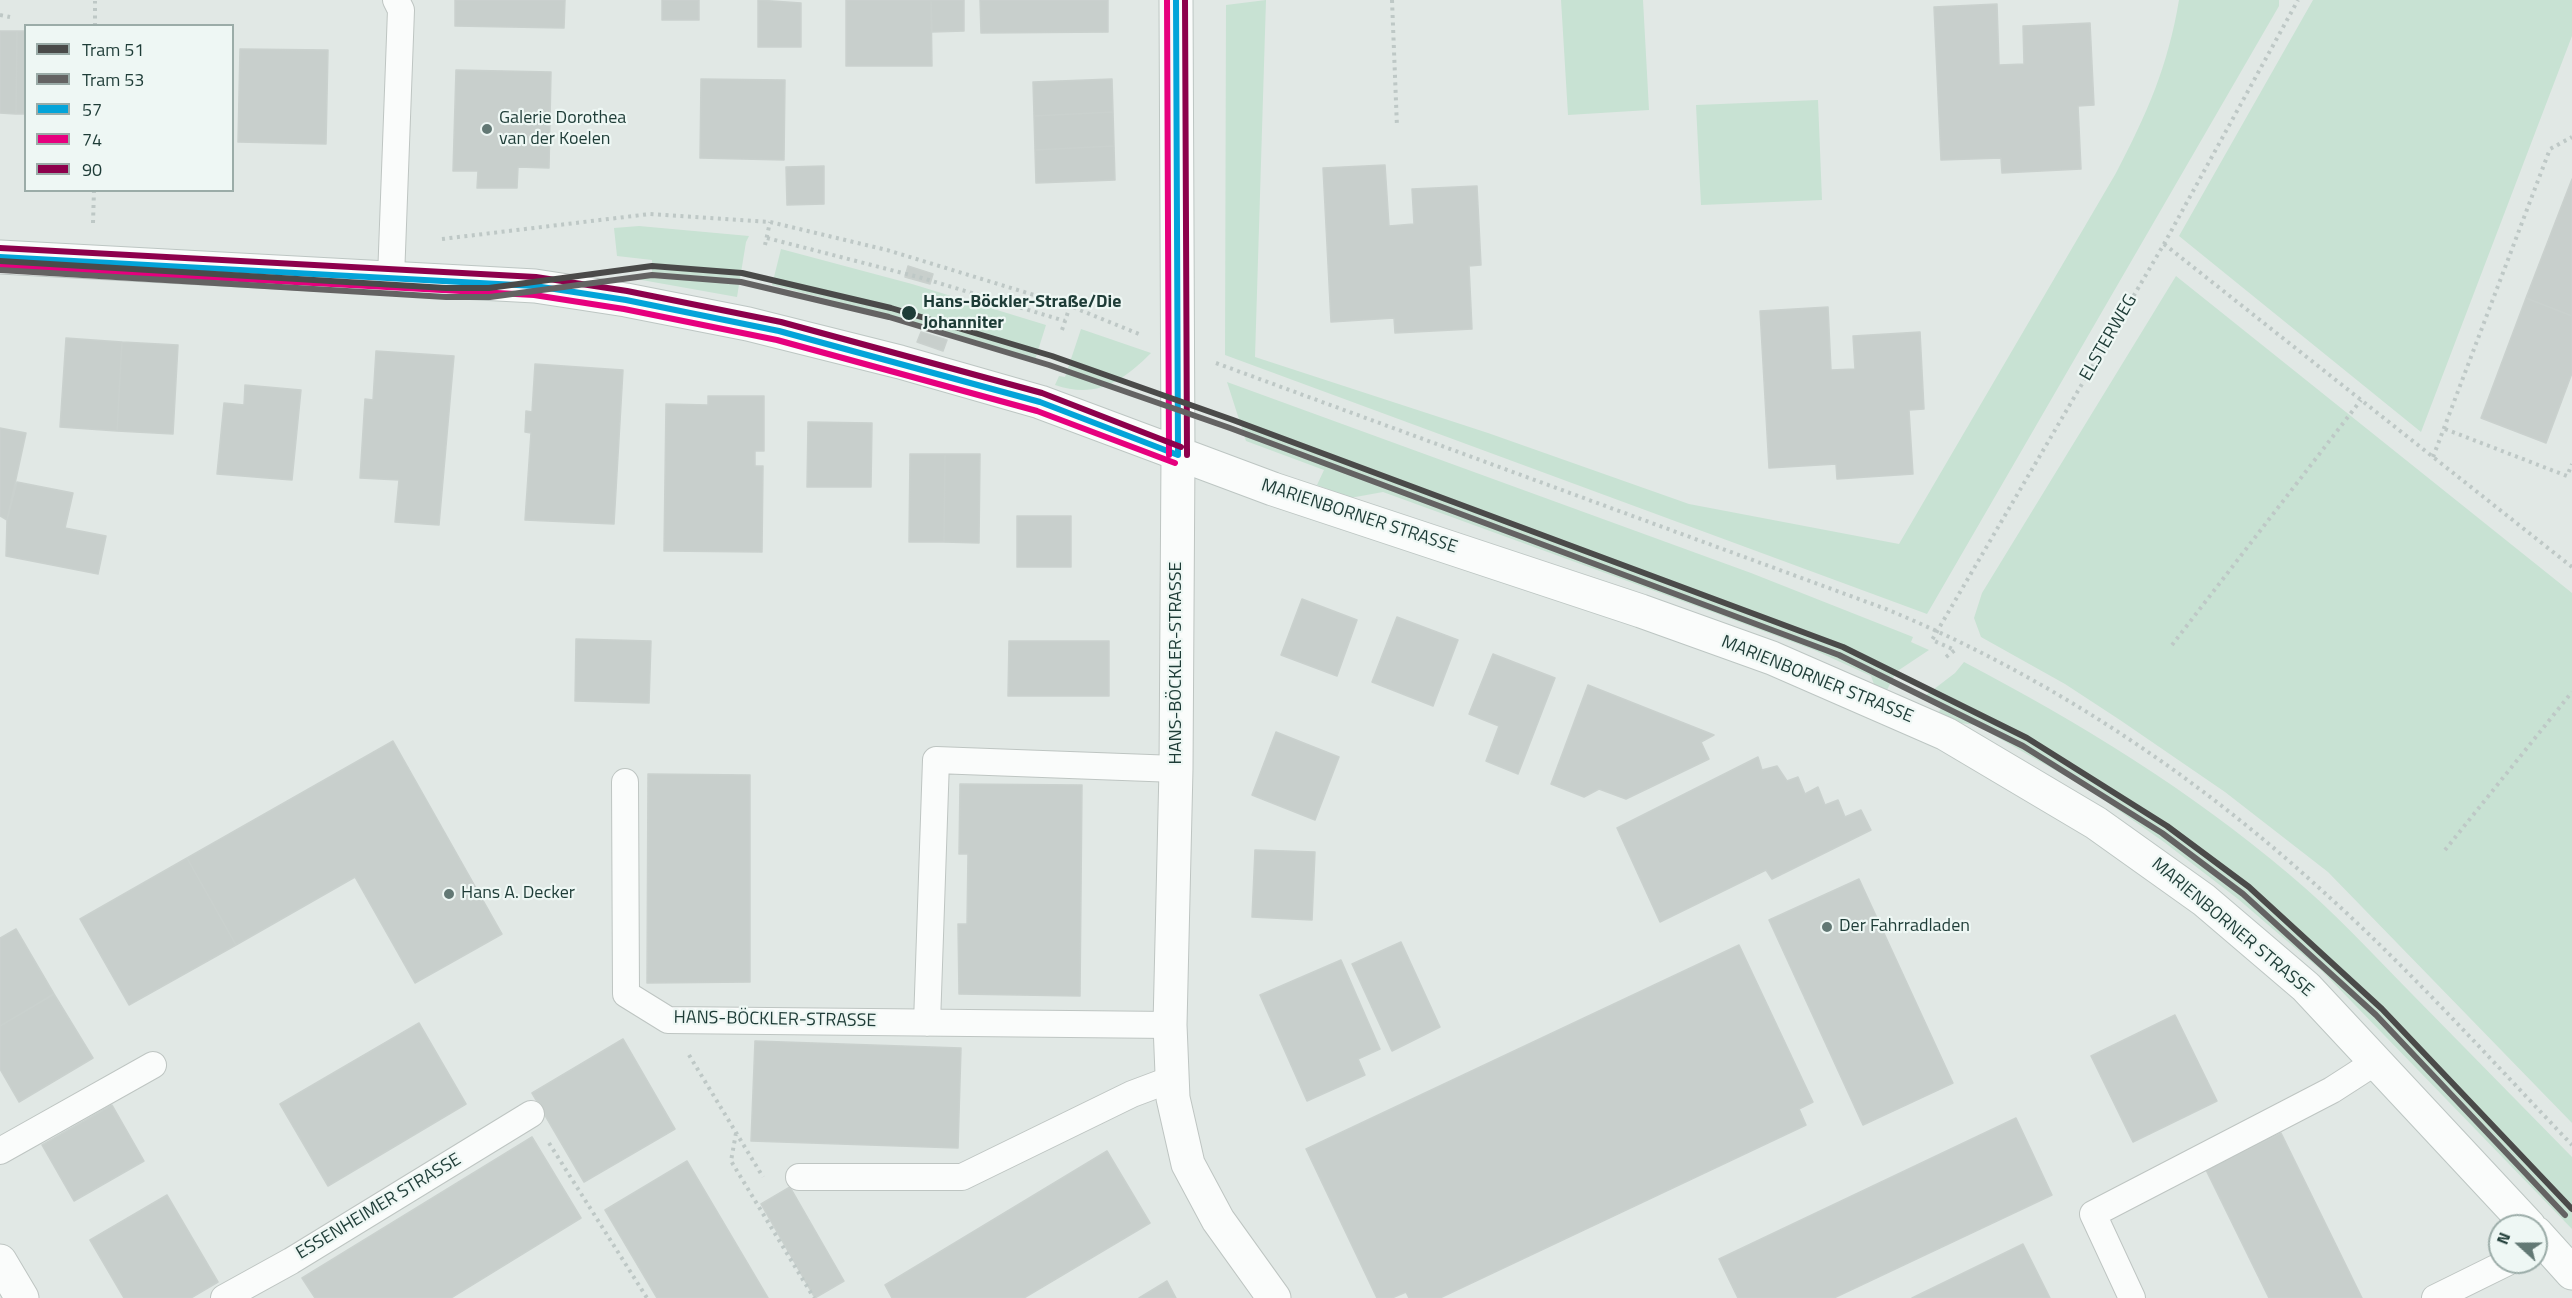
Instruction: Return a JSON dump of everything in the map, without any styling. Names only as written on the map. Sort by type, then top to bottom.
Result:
[{"type":"street","name":"HANS-BÖCKLER-STRASSE","points":[[1176,0],[1178,455],[1176,769],[1170,1025],[1173,1098],[1188,1164],[1218,1220],[1274,1298]]},
{"type":"street","name":"MARIENBORNER STRASSE","points":[[0,257],[536,286],[626,300],[748,324],[880,357],[1040,402],[1178,455],[1772,658],[1946,734],[2096,823],[2204,900],[2306,987],[2377,1061],[2515,1214]]},
{"type":"street","name":"MARIENBORNER STRASSE","points":[[2548,1249],[2572,1273]]},
{"type":"street","points":[[0,1261],[22,1298]]},
{"type":"lane","points":[[391,278],[401,10],[396,0]]},
{"type":"lane","points":[[927,1023],[936,760],[1176,769]]},
{"type":"lane","name":"HANS-BÖCKLER-STRASSE","points":[[625,782],[626,994],[668,1020],[1170,1025]]},
{"type":"lane","points":[[2132,1298],[2093,1214],[2332,1090],[2377,1061]]},
{"type":"lane","points":[[0,1151],[153,1065]]},
{"type":"lane","points":[[799,1177],[962,1177],[1132,1094],[1172,1079]]},
{"type":"lane","name":"ESSENHEIMER STRASSE","points":[[225,1298],[291,1261],[531,1114]]},
{"type":"lane","points":[[2435,1298],[2488,1272]]},
{"type":"path","points":[[1392,0],[1397,128]]},
{"type":"path","name":"ELSTERWEG","points":[[1946,657],[1955,650],[1932,640],[2164,244],[2298,0]]},
{"type":"path","points":[[95,1],[95,24]]},
{"type":"path","points":[[0,15],[10,17]]},
{"type":"path","points":[[2433,457],[2550,149],[2572,137]]},
{"type":"path","points":[[93,222],[94,192]]},
{"type":"path","points":[[393,245],[650,214],[770,222],[887,250],[1070,306],[1142,335]]},
{"type":"path","points":[[765,245],[770,222]]},
{"type":"path","points":[[767,238],[922,278],[1065,321]]},
{"type":"path","points":[[2164,244],[2572,567]]},
{"type":"path","points":[[1062,330],[1070,306]]},
{"type":"path","points":[[2172,645],[2361,400]]},
{"type":"path","points":[[2445,429],[2567,476],[2572,464]]},
{"type":"path","points":[[2445,850],[2572,692]]},
{"type":"path","points":[[668,1020],[763,1178],[799,1177]]},
{"type":"path","points":[[531,1114],[646,1298]]},
{"type":"path","points":[[736,1132],[731,1161],[814,1298]]},
{"type":"green space","points":[[1266,0],[1255,357],[1488,433],[1689,504],[1899,544],[2116,173],[2155,89],[2169,47],[2179,0],[2279,0],[2279,6],[1927,614],[1225,355],[1226,5]]},
{"type":"green space","points":[[1561,0],[1643,0],[1649,110],[1568,115]]},
{"type":"green space","points":[[2313,0],[2572,0],[2572,36],[2421,432],[2179,236]]},
{"type":"green space","points":[[1818,100],[1822,200],[1701,205],[1696,105]]},
{"type":"green space","points":[[639,226],[749,236],[737,297],[625,277],[652,274],[652,260],[617,256],[614,228]]},
{"type":"green space","points":[[781,249],[912,284],[1046,325],[1035,360],[870,310],[772,285]]},
{"type":"green space","points":[[2176,276],[2572,593],[2572,1123],[2328,872],[2225,792],[2120,720],[2065,684],[1981,637],[1974,618],[1982,593]]},
{"type":"green space","points":[[1081,329],[1151,353],[1119,380],[1096,389],[1070,389],[1055,385],[1059,376],[1065,377]]},
{"type":"green space","points":[[1227,382],[1751,573],[1913,637],[1911,642],[1929,650],[1896,672],[1885,694],[1876,690],[1871,676],[1814,650],[1715,613],[1383,492],[1350,498],[1317,485],[1324,470],[1246,441]]},
{"type":"green space","points":[[1964,662],[2050,709],[2173,786],[2252,844],[2321,903],[2572,1157],[2572,1229],[2322,971],[2238,899],[2164,842],[2088,789],[1976,725],[1935,720],[1942,706],[1925,696],[1955,673]]},
{"type":"building","points":[[455,0],[565,0],[564,28],[455,26]]},
{"type":"building","points":[[662,0],[699,0],[699,20],[662,20]]},
{"type":"building","points":[[758,0],[801,3],[801,47],[758,47]]},
{"type":"building","points":[[846,0],[931,0],[932,66],[846,66]]},
{"type":"building","points":[[931,0],[964,0],[964,31],[932,32]]},
{"type":"building","points":[[980,0],[1108,0],[1108,32],[981,33]]},
{"type":"building","points":[[1997,4],[1999,65],[2024,64],[2023,26],[2090,23],[2094,105],[2078,106],[2081,169],[2002,173],[2001,158],[1941,160],[1934,7]]},
{"type":"building","points":[[0,31],[17,31],[16,114],[0,113]]},
{"type":"building","points":[[17,31],[24,31],[24,114],[16,114]]},
{"type":"building","points":[[240,49],[328,50],[326,144],[238,142]]},
{"type":"building","points":[[456,70],[551,72],[549,168],[518,167],[517,188],[477,188],[478,171],[453,171]]},
{"type":"building","points":[[701,79],[785,80],[784,160],[700,158]]},
{"type":"building","points":[[1112,79],[1113,112],[1034,116],[1033,82]]},
{"type":"building","points":[[1113,112],[1114,146],[1035,150],[1034,116]]},
{"type":"building","points":[[1114,146],[1115,180],[1036,183],[1035,150]]},
{"type":"building","points":[[1385,165],[1389,226],[1414,224],[1412,189],[1477,186],[1481,265],[1469,266],[1472,329],[1395,333],[1394,318],[1331,322],[1323,168]]},
{"type":"building","points":[[824,166],[824,204],[787,205],[786,167]]},
{"type":"building","points":[[2572,179],[2572,316],[2526,298]]},
{"type":"building","points":[[908,266],[933,274],[930,284],[905,277]]},
{"type":"building","points":[[2526,298],[2572,316],[2572,373],[2546,443],[2481,418]]},
{"type":"building","points":[[1828,307],[1831,370],[1855,369],[1853,336],[1920,332],[1924,409],[1909,410],[1913,474],[1837,479],[1836,464],[1769,468],[1760,311]]},
{"type":"building","points":[[921,332],[947,340],[943,351],[917,342]]},
{"type":"building","points":[[66,338],[122,342],[117,431],[60,427]]},
{"type":"building","points":[[122,342],[178,345],[173,434],[117,431]]},
{"type":"building","points":[[376,351],[454,356],[439,525],[395,522],[399,480],[360,478],[365,399],[373,400]]},
{"type":"building","points":[[535,364],[623,370],[614,524],[525,520],[531,433],[525,432],[526,411],[532,412]]},
{"type":"building","points":[[245,385],[301,390],[292,480],[217,474],[224,403],[244,405]]},
{"type":"building","points":[[708,396],[764,396],[764,451],[755,451],[755,466],[763,466],[762,552],[664,551],[666,404],[708,405]]},
{"type":"building","points":[[808,422],[872,423],[871,487],[807,487]]},
{"type":"building","points":[[0,428],[26,433],[7,520],[0,516]]},
{"type":"building","points":[[910,454],[945,454],[944,542],[909,542]]},
{"type":"building","points":[[945,454],[980,454],[979,543],[944,542]]},
{"type":"building","points":[[17,482],[73,493],[65,528],[106,536],[98,574],[6,556],[7,520]]},
{"type":"building","points":[[1017,516],[1071,516],[1071,567],[1017,567]]},
{"type":"building","points":[[1302,599],[1357,620],[1337,676],[1281,655]]},
{"type":"building","points":[[1397,617],[1458,640],[1433,706],[1372,682]]},
{"type":"building","points":[[576,639],[651,641],[649,703],[575,701]]},
{"type":"building","points":[[1009,641],[1109,641],[1109,696],[1008,696]]},
{"type":"building","points":[[1493,654],[1555,678],[1518,774],[1486,761],[1499,726],[1469,714]]},
{"type":"building","points":[[1588,685],[1714,735],[1701,742],[1709,759],[1626,799],[1599,789],[1584,797],[1551,784]]},
{"type":"building","points":[[1276,732],[1339,757],[1315,820],[1252,795]]},
{"type":"building","points":[[393,741],[502,934],[415,983],[355,877],[236,945],[187,858]]},
{"type":"building","points":[[1758,757],[1762,770],[1777,766],[1787,781],[1798,777],[1805,794],[1818,787],[1825,805],[1838,800],[1845,817],[1861,810],[1871,830],[1772,879],[1766,870],[1660,922],[1617,828]]},
{"type":"building","points":[[648,774],[750,775],[750,982],[647,983]]},
{"type":"building","points":[[960,784],[1082,785],[1080,996],[959,994],[958,924],[967,924],[968,854],[959,854]]},
{"type":"building","points":[[1255,850],[1315,852],[1312,920],[1252,917]]},
{"type":"building","points":[[187,858],[236,945],[129,1005],[80,919]]},
{"type":"building","points":[[1859,879],[1953,1083],[1863,1125],[1769,920]]},
{"type":"building","points":[[16,929],[54,994],[0,1026],[0,938]]},
{"type":"building","points":[[1401,942],[1440,1027],[1392,1051],[1352,964]]},
{"type":"building","points":[[1739,945],[1813,1102],[1799,1109],[1806,1125],[1440,1298],[1409,1298],[1406,1292],[1392,1298],[1377,1298],[1306,1149]]},
{"type":"building","points":[[1341,960],[1380,1049],[1358,1059],[1365,1075],[1307,1101],[1260,995]]},
{"type":"building","points":[[54,994],[93,1058],[19,1102],[0,1069],[0,1026]]},
{"type":"building","points":[[2175,1015],[2217,1101],[2133,1142],[2091,1056]]},
{"type":"building","points":[[419,1023],[466,1104],[328,1186],[280,1104]]},
{"type":"building","points":[[623,1039],[675,1129],[584,1182],[532,1093]]},
{"type":"building","points":[[755,1041],[961,1048],[958,1148],[751,1141]]},
{"type":"building","points":[[112,1105],[144,1161],[74,1201],[42,1145]]},
{"type":"building","points":[[2016,1118],[2052,1195],[1834,1298],[1738,1298],[1719,1259]]},
{"type":"building","points":[[2281,1133],[2362,1298],[2269,1298],[2206,1170]]},
{"type":"building","points":[[532,1137],[581,1218],[451,1298],[315,1298],[302,1278]]},
{"type":"building","points":[[1107,1151],[1150,1223],[1024,1298],[892,1298],[885,1285]]},
{"type":"building","points":[[687,1161],[768,1298],[657,1298],[605,1210]]},
{"type":"building","points":[[790,1187],[844,1281],[815,1298],[761,1204]]},
{"type":"building","points":[[167,1195],[218,1282],[191,1298],[124,1298],[90,1240]]},
{"type":"building","points":[[2023,1244],[2050,1298],[1912,1298]]},
{"type":"building","points":[[1167,1281],[1176,1298],[1139,1298]]},
{"type":"tram line","name":"51","points":[[0,261],[446,288],[489,288],[652,266],[742,273],[891,308],[1052,356],[1233,420],[1843,647],[2027,738],[2167,826],[2249,887],[2382,1009],[2572,1209]]},
{"type":"tram line","name":"53","points":[[0,270],[446,297],[490,297],[652,275],[741,282],[889,317],[1049,365],[1230,428],[1839,655],[2023,746],[2162,833],[2243,894],[2376,1015],[2565,1215]]},
{"type":"transit line","name":"74","points":[[1167,0],[1169,455]]},
{"type":"transit line","name":"57","points":[[1176,0],[1178,455]]},
{"type":"transit line","name":"90","points":[[1185,0],[1187,455]]},
{"type":"transit line","name":"90","points":[[0,248],[536,277],[627,291],[781,322],[1042,393],[1181,447]]},
{"type":"transit line","name":"57","points":[[0,257],[535,286],[626,300],[779,331],[1040,402],[1178,455]]},
{"type":"transit line","name":"74","points":[[0,266],[534,295],[624,309],[777,340],[1037,411],[1175,463]]},
{"type":"place","name":"Galerie Dorothea van der Koelen","points":[[487,129]]},
{"type":"place","name":"Hans-Böckler-Straße/Die Johanniter","points":[[909,313]]},
{"type":"place","name":"Hans A. Decker","points":[[449,894]]},
{"type":"place","name":"Der Fahrradladen","points":[[1827,927]]}]
